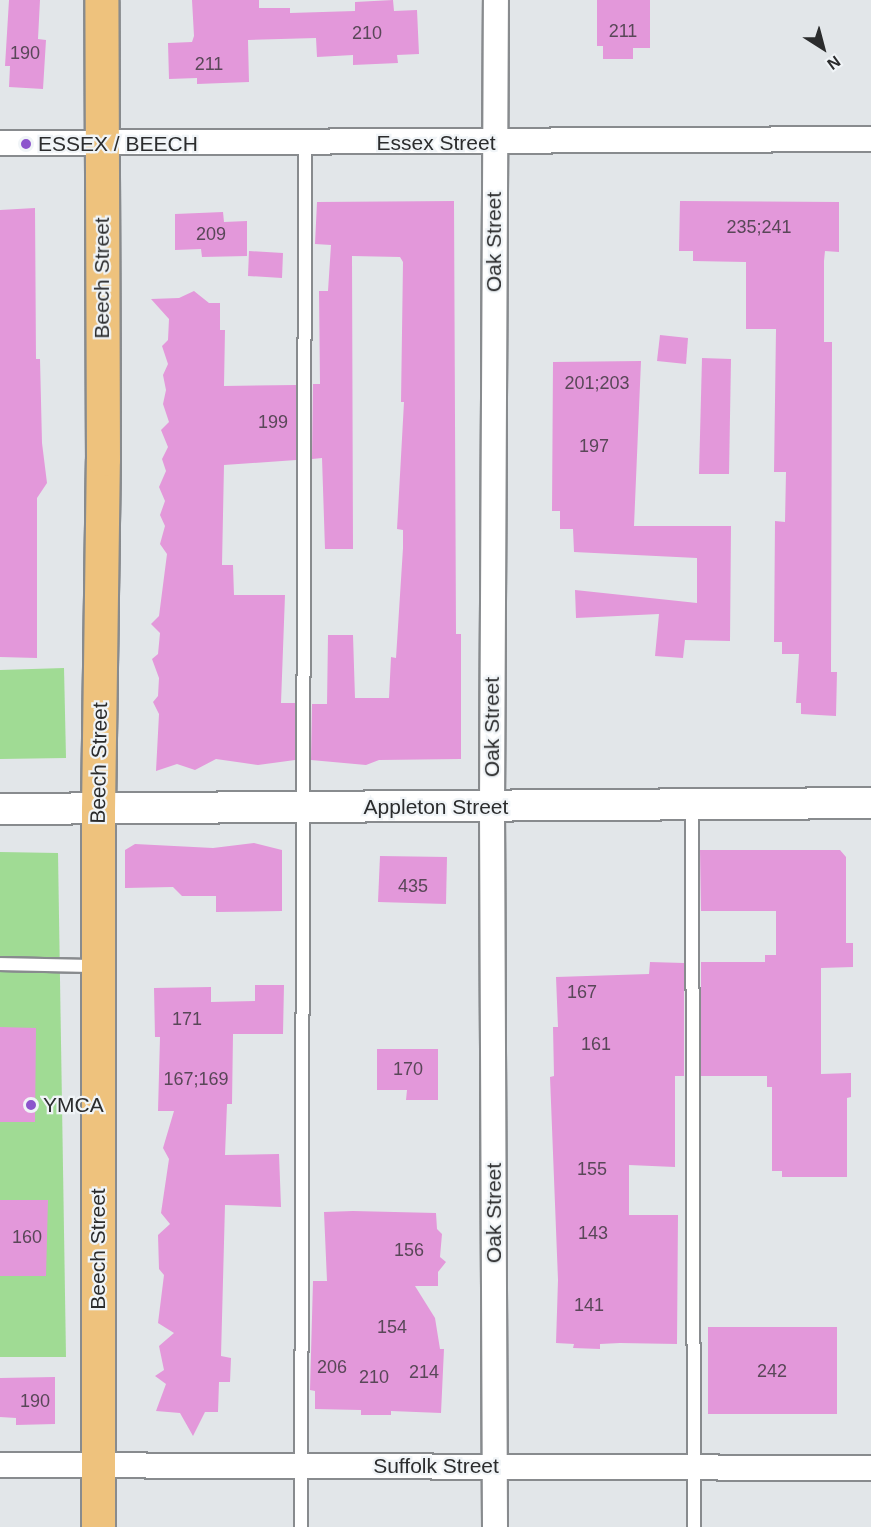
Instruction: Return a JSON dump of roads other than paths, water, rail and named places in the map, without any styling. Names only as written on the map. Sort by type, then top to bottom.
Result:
[{"type":"main road","name":"Beech Street","points":[[98,1527],[98,810],[104,459],[101,0]]},
{"type":"street","name":"Oak Street","points":[[495,1527],[492,807],[496,0]]},
{"type":"street","name":"Essex Street","points":[[0,143],[494,144],[871,139]]},
{"type":"street","name":"Appleton Street","points":[[0,809],[871,803]]},
{"type":"street","name":"Suffolk Street","points":[[0,1465],[871,1468]]},
{"type":"lane","points":[[301,1527],[305,143]]},
{"type":"lane","points":[[692,805],[694,1527]]},
{"type":"lane","points":[[0,964],[98,966]]},
{"type":"place","name":"ESSEX / BEECH","points":[[26,144]]},
{"type":"place","name":"YMCA","points":[[31,1105]]}]
